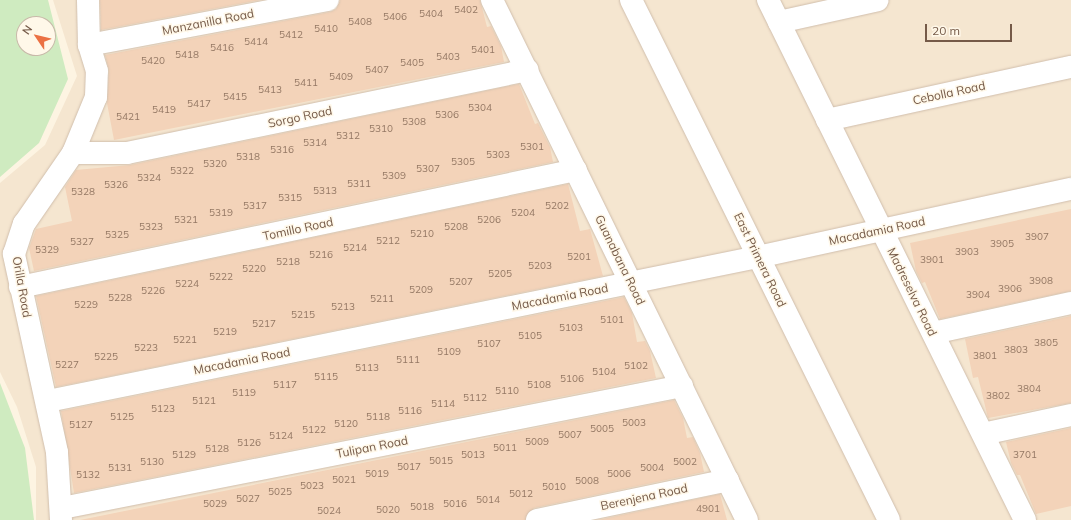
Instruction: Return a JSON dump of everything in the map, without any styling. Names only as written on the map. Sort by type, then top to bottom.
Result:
[{"type":"street","name":"Orilla Road","points":[[62,514],[48,401],[20,287],[14,254],[24,224],[73,153],[96,97],[97,71],[89,45],[88,0]]},
{"type":"street","name":"Manzanilla Road","points":[[89,45],[328,0]]},
{"type":"street","name":"Guanabana Road","points":[[492,0],[748,520]]},
{"type":"street","name":"East Primera Road","points":[[631,0],[889,520]]},
{"type":"street","name":"Madreselva Road","points":[[768,0],[1025,520]]},
{"type":"street","points":[[779,22],[878,0]]},
{"type":"street","name":"Cebolla Road","points":[[827,120],[1071,67]]},
{"type":"street","name":"Sorgo Road","points":[[73,153],[127,153],[527,70]]},
{"type":"street","name":"Tomillo Road","points":[[20,287],[576,170]]},
{"type":"street","name":"Macadamia Road","points":[[48,401],[758,257],[1071,189]]},
{"type":"street","points":[[933,334],[1071,303]]},
{"type":"street","name":"Tulipan Road","points":[[62,514],[682,386]]},
{"type":"street","points":[[983,434],[1071,415]]},
{"type":"street","name":"Berenjena Road","points":[[537,520],[728,480]]},
{"type":"shaded area","points":[[53,0],[1071,0],[1071,520],[36,520],[36,467],[17,407],[0,372],[0,183],[45,145],[77,76]]},
{"type":"green space","points":[[0,0],[48,0],[52,16],[16,16],[16,56],[56,56],[56,32],[68,79],[39,143],[0,177]]},
{"type":"green space","points":[[0,383],[25,448],[34,520],[0,520]]},
{"type":"building","points":[[100,0],[260,0],[101,30]]},
{"type":"building","points":[[340,0],[480,0],[487,27],[491,26],[501,46],[504,62],[114,140],[107,103],[109,71],[105,55],[330,12],[336,9]]},
{"type":"building","points":[[519,84],[535,124],[538,123],[550,147],[553,162],[34,271],[29,248],[36,229],[72,221],[65,187],[76,170],[130,165]]},
{"type":"building","points":[[568,184],[580,231],[590,229],[603,276],[56,387],[36,296]]},
{"type":"building","points":[[1071,209],[1071,291],[940,319],[925,282],[922,283],[916,271],[910,243]]},
{"type":"building","points":[[624,297],[632,313],[637,342],[645,341],[650,351],[656,378],[74,493],[61,411]]},
{"type":"building","points":[[1071,316],[1071,403],[988,418],[978,377],[973,378],[965,339]]},
{"type":"building","points":[[674,400],[683,418],[687,438],[693,437],[700,453],[704,472],[534,508],[525,520],[80,520]]},
{"type":"building","points":[[1071,428],[1071,506],[1036,514],[1020,475],[1017,475],[1011,463],[1006,442]]},
{"type":"building","points":[[720,494],[727,520],[598,520]]}]
